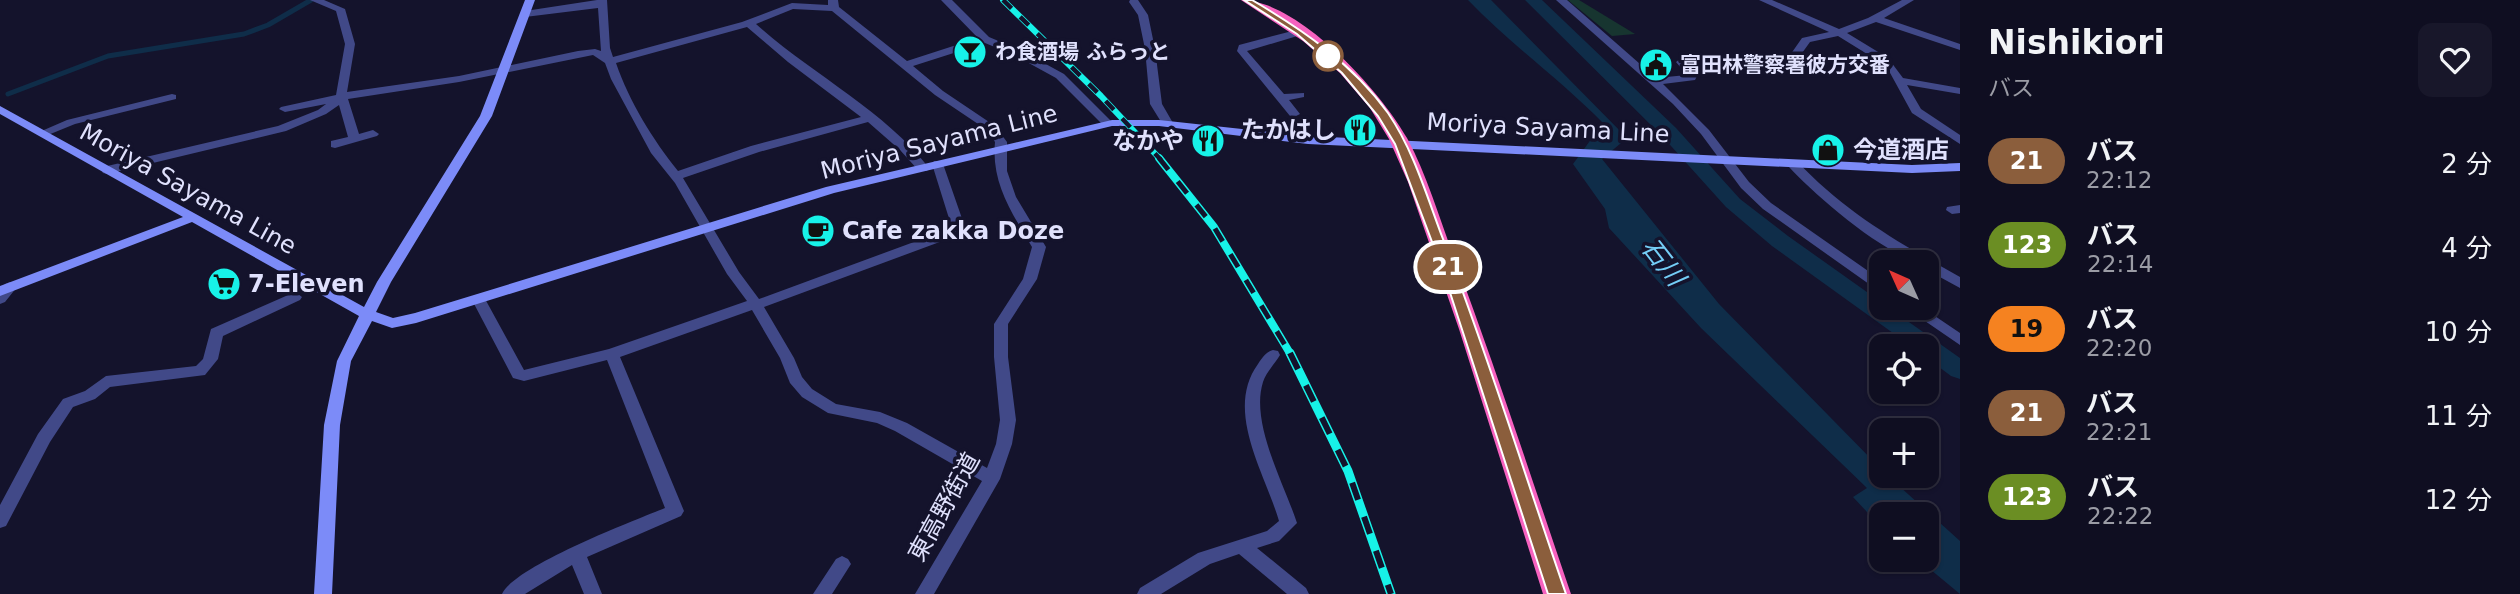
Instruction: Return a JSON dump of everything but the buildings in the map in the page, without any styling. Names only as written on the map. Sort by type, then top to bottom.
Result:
[{"type":"highway","points":[[1248,0],[1300,32],[1363,89],[1390,123],[1401,144],[1449,271],[1557,594]]},
{"type":"main road","points":[[323,594],[332,425],[344,361],[384,282],[486,116],[530,0]]},
{"type":"main road","name":"Moriya Sayama Line","points":[[0,109],[367,315],[392,323],[479,300],[831,190],[1108,124],[1127,122],[1308,140],[1912,169],[1960,167]]},
{"type":"main road","points":[[3,292],[192,218]]},
{"type":"street","points":[[315,0],[340,9],[350,44],[341,88],[354,139]]},
{"type":"street","points":[[946,0],[985,39],[1060,76],[1108,124]]},
{"type":"street","points":[[1561,0],[1654,80],[1705,132],[1722,159],[1745,185],[1768,206],[1869,278]]},
{"type":"street","points":[[1764,0],[1842,34],[1884,60],[1916,111],[1960,140]]},
{"type":"street","points":[[1793,58],[1806,40],[1842,34],[1877,19],[1909,0]]},
{"type":"street","points":[[525,14],[601,2],[605,48],[616,79],[657,153],[676,176],[709,229],[787,358],[795,379],[807,394],[834,410],[880,418],[901,427],[992,479]]},
{"type":"street","points":[[1134,2],[1143,15],[1156,104],[1167,124]]},
{"type":"street","points":[[285,109],[344,96],[426,85],[595,52],[609,61],[749,23],[792,6],[834,4]]},
{"type":"street","name":"東高野街道","points":[[834,4],[939,93],[991,128],[1001,142],[998,158],[1003,184],[1039,247],[1030,279],[1001,324],[1009,420],[1004,444],[992,479],[924,594]]},
{"type":"street","points":[[1877,19],[1960,47]]},
{"type":"street","points":[[749,23],[767,41],[869,118],[911,153],[923,168]]},
{"type":"street","points":[[1294,114],[1241,51],[1243,47],[1300,32]]},
{"type":"street","points":[[906,65],[985,39]]},
{"type":"street","points":[[1654,80],[1691,78],[1693,74],[1681,62],[1688,58]]},
{"type":"street","points":[[1899,80],[1960,91]]},
{"type":"street","points":[[1281,98],[1300,95]]},
{"type":"street","points":[[107,170],[282,129],[322,113],[344,96]]},
{"type":"street","points":[[43,133],[71,122],[172,97]]},
{"type":"street","points":[[676,176],[755,149],[869,118]]},
{"type":"street","points":[[335,144],[373,134]]},
{"type":"street","points":[[479,300],[518,374],[524,376],[612,354],[755,304],[768,302],[958,230],[939,164]]},
{"type":"street","points":[[1793,164],[1813,188],[1844,214],[1902,250]]},
{"type":"street","points":[[1939,271],[1960,283]]},
{"type":"street","points":[[0,521],[44,438],[68,402],[90,395],[106,382],[200,370],[214,353],[216,333],[295,297]]},
{"type":"street","points":[[1931,320],[1960,340]]},
{"type":"street","points":[[511,594],[540,572],[576,553],[675,512],[612,354]]},
{"type":"street","points":[[1146,594],[1204,558],[1273,537],[1288,523],[1283,503],[1266,467],[1253,401],[1254,383],[1273,355]]},
{"type":"street","points":[[1242,546],[1300,594]]},
{"type":"street","points":[[576,553],[593,594]]},
{"type":"street","points":[[822,594],[842,564]]},
{"type":"green space","points":[[1568,0],[1579,0],[1635,34],[1612,36]]},
{"type":"water","name":"石川","points":[[1468,0],[1491,0],[1627,138],[1602,159],[1719,304],[1869,457],[1869,488],[1901,488],[1917,502],[1869,502],[1869,514],[1853,497],[1867,488],[1701,328],[1609,228],[1605,209],[1573,164],[1603,123]]},
{"type":"water","points":[[1939,522],[1960,541],[1960,594],[1933,572],[1939,572]]},
{"type":"waterway","points":[[8,94],[108,56],[244,34],[268,25],[311,0]]},
{"type":"waterway","points":[[1533,0],[1669,132],[1733,203],[1780,241],[1960,370]]},
{"type":"railway","points":[[1003,0],[1101,96],[1161,160]]},
{"type":"railway","points":[[1159,158],[1214,227],[1291,355]]},
{"type":"railway","points":[[1291,355],[1348,471],[1391,594]]},
{"type":"bus line","name":"21","points":[[1248,0],[1300,32],[1345,71],[1390,123],[1401,144],[1449,271],[1557,594]]},
{"type":"place","name":"わ食酒場 ふらっと","points":[[970,52]]},
{"type":"place","name":"富田林警察署彼方交番","points":[[1656,65]]},
{"type":"place","name":"たかはし","points":[[1360,130]]},
{"type":"place","name":"なかや","points":[[1208,141]]},
{"type":"place","name":"今道酒店","points":[[1828,150]]},
{"type":"place","name":"Cafe zakka Doze","points":[[818,231]]},
{"type":"place","name":"7-Eleven","points":[[224,284]]}]
